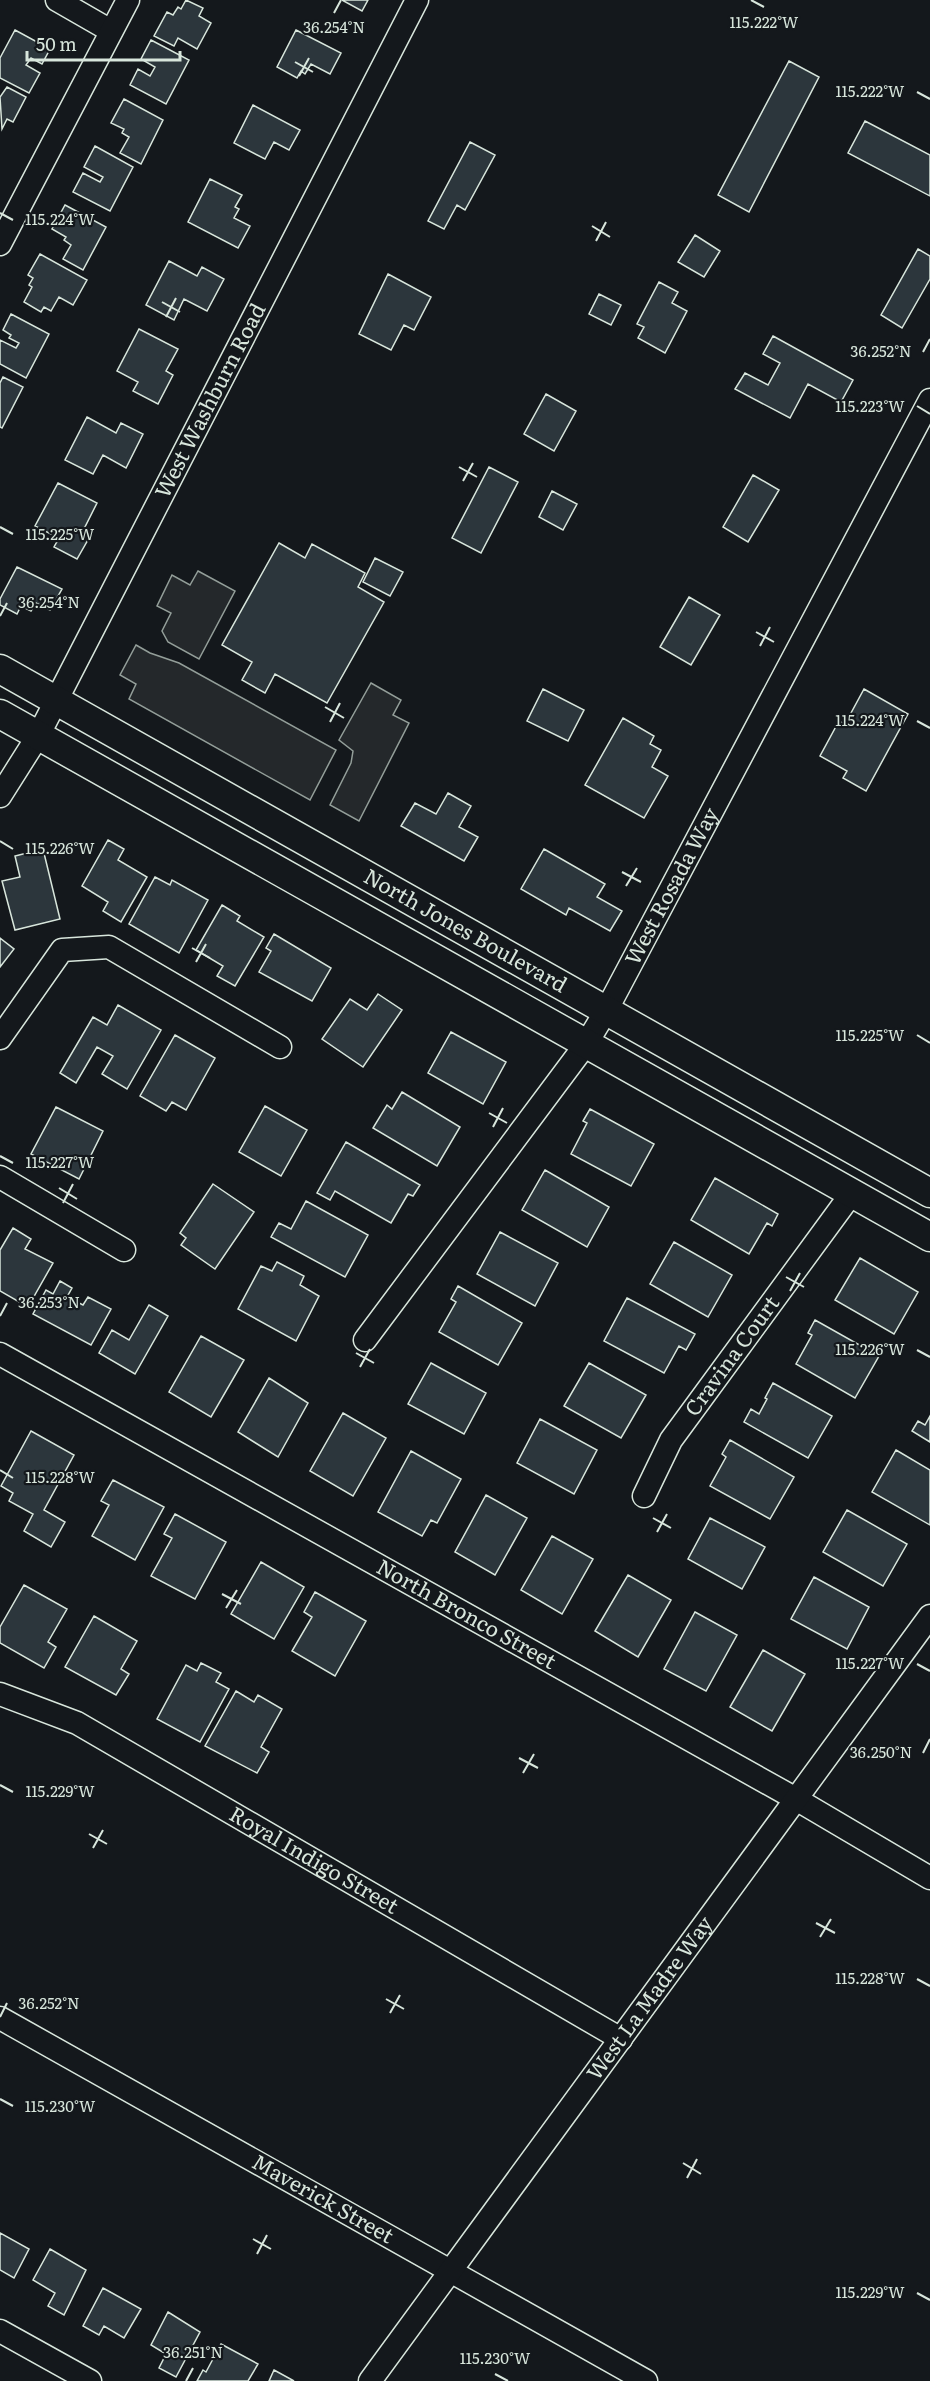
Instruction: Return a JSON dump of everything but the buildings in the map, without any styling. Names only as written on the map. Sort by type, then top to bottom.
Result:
[{"type":"main road","name":"North Jones Boulevard","points":[[0,669],[930,1193]]},
{"type":"main road","name":"North Jones Boulevard","points":[[0,714],[930,1237]]},
{"type":"street","points":[[57,0],[111,31]]},
{"type":"street","points":[[0,244],[128,0]]},
{"type":"street","name":"West Washburn Road","points":[[0,796],[38,736],[417,0]]},
{"type":"street","name":"West Rosada Way","points":[[365,1340],[586,1044],[606,1011],[930,400]]},
{"type":"street","points":[[0,1038],[62,950],[109,947],[280,1047]]},
{"type":"street","points":[[0,1178],[124,1250]]},
{"type":"street","name":"Cravina Court","points":[[644,1496],[671,1440],[852,1193]]},
{"type":"street","name":"North Bronco Street","points":[[0,1354],[796,1799],[930,1878]]},
{"type":"street","name":"West La Madre Way","points":[[370,2381],[930,1616]]},
{"type":"street","name":"Royal Indigo Street","points":[[0,1694],[77,1723],[621,2038]]},
{"type":"street","name":"Maverick Street","points":[[0,2018],[646,2381]]},
{"type":"street","points":[[0,2331],[79,2378]]},
{"type":"shaded area","points":[[198,571],[235,591],[199,659],[168,642],[162,631],[171,613],[157,606],[172,575],[190,585]]},
{"type":"shaded area","points":[[136,645],[150,653],[179,663],[336,750],[310,800],[129,699],[136,684],[120,675]]},
{"type":"shaded area","points":[[371,683],[401,700],[393,715],[409,723],[359,821],[330,805],[351,763],[353,751],[339,740]]}]
